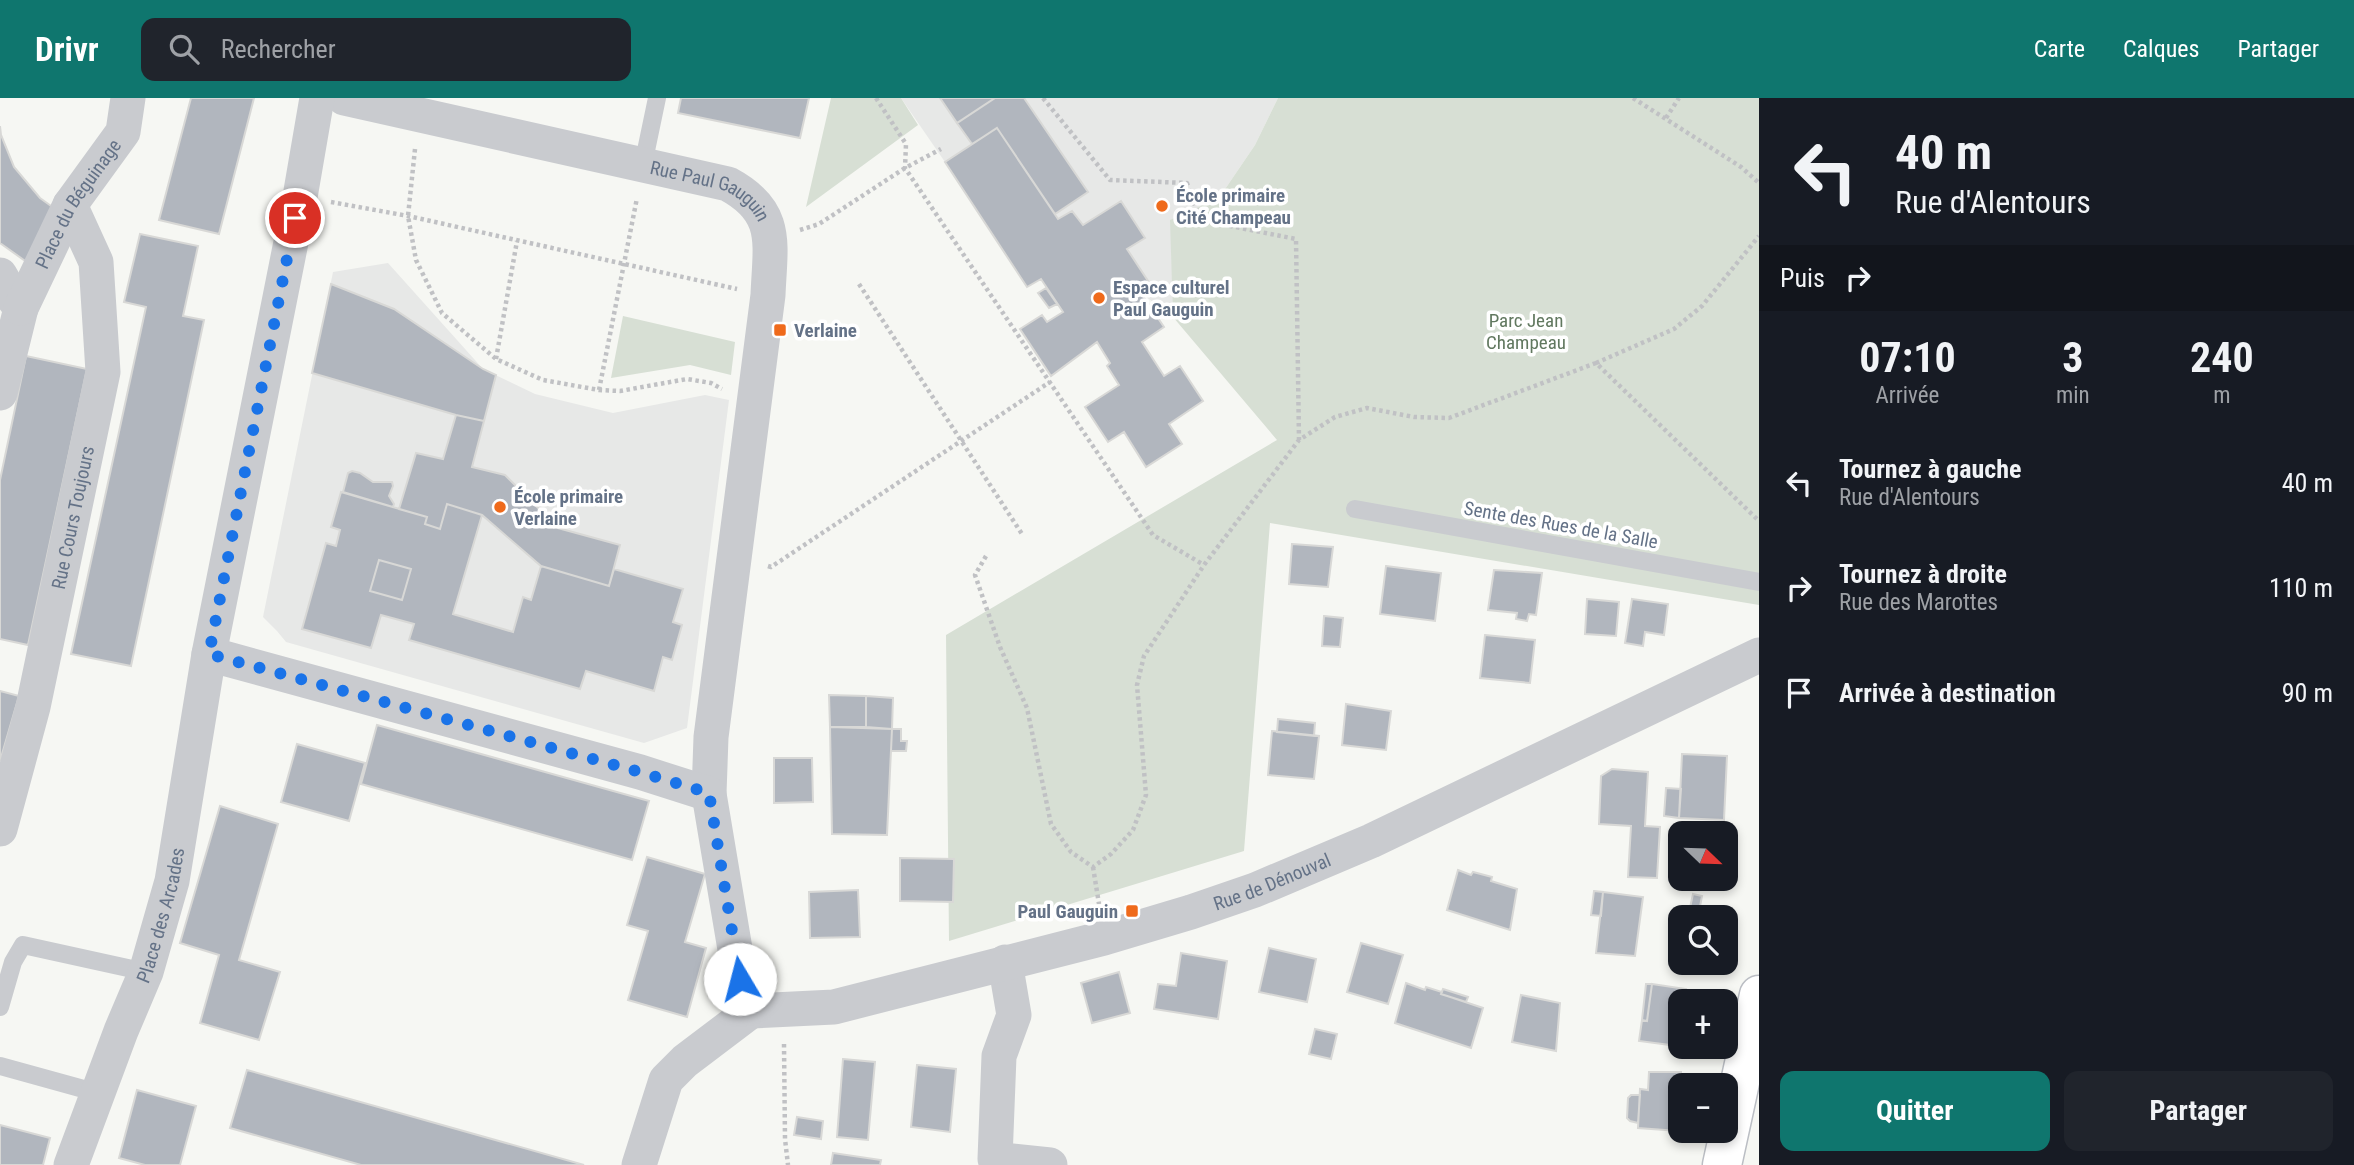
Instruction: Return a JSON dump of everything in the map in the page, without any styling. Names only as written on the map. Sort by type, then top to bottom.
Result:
[{"type":"street","name":"Place du Béguinage","points":[[3,380],[21,308],[70,205],[122,132],[128,98]]},
{"type":"street","name":"Place des Arcades","points":[[71,1165],[146,972],[172,881],[209,654],[300,197],[317,98]]},
{"type":"street","name":"Rue Paul Gauguin","points":[[344,98],[640,181],[728,184],[747,194],[767,222],[770,240],[768,295],[711,737],[709,793],[740,979],[767,1011]]},
{"type":"street","name":"Rue Cours Toujours","points":[[0,829],[33,707],[103,372],[96,262],[70,205]]},
{"type":"street","points":[[0,275],[21,308]]},
{"type":"street","points":[[209,654],[627,768],[709,793]]},
{"type":"street","name":"Rue de Dénouval","points":[[767,1011],[834,1007],[1104,938],[1191,912],[1310,868],[1371,841],[1759,655]]},
{"type":"street","points":[[1005,962],[1014,1015],[999,1056],[995,1159],[1050,1165]]},
{"type":"street","points":[[1722,1165],[1751,1069],[1759,995]]},
{"type":"street","points":[[639,1165],[666,1080],[685,1061],[767,1011]]},
{"type":"lane","points":[[640,181],[657,98]]},
{"type":"lane","name":"Sente des Rues de la Salle","points":[[1355,509],[1759,582]]},
{"type":"lane","points":[[0,1007],[13,961],[23,945],[146,972]]},
{"type":"lane","points":[[0,1066],[98,1093]]},
{"type":"path","points":[[876,98],[906,144],[905,168],[1153,535],[1204,565]]},
{"type":"path","points":[[1043,98],[1110,180],[1187,183],[1200,220],[1296,239],[1299,440]]},
{"type":"path","points":[[1633,98],[1741,167],[1759,183]]},
{"type":"path","points":[[1666,118],[1679,98]]},
{"type":"path","points":[[415,149],[408,216],[416,260],[442,313],[496,359],[543,380],[599,390],[620,391],[687,379],[711,383],[753,406]]},
{"type":"path","points":[[770,240],[819,224],[905,168],[941,149]]},
{"type":"path","points":[[599,390],[640,181]]},
{"type":"path","points":[[300,197],[408,216],[768,295]]},
{"type":"path","points":[[986,556],[975,575],[1000,647],[1027,708],[1051,824],[1071,852],[1093,867],[1111,854],[1133,830],[1146,795],[1137,685],[1144,656],[1204,565],[1299,440],[1335,417],[1367,408],[1414,417],[1449,418],[1596,363],[1674,328],[1702,306],[1759,236]]},
{"type":"path","points":[[496,359],[517,241]]},
{"type":"path","points":[[859,284],[1022,534]]},
{"type":"path","points":[[1596,363],[1759,521]]},
{"type":"path","points":[[735,543],[771,567],[1050,382]]},
{"type":"path","points":[[767,1011],[788,1165]]},
{"type":"shaded area","name":"École primaire Cité Champeau","points":[[901,98],[1278,98],[1255,145],[1219,198],[1171,220],[1173,317],[1141,293],[1151,287],[1127,249],[1144,238],[1121,202],[1083,225],[1072,211],[1058,219],[997,128],[945,162]]},
{"type":"shaded area","name":"École primaire Verlaine","points":[[388,263],[483,369],[535,394],[613,413],[705,395],[729,400],[687,728],[644,743],[286,642],[263,617],[333,272]]},
{"type":"green space","points":[[831,98],[901,98],[918,125],[806,207]]},
{"type":"green space","name":"Parc Jean Champeau","points":[[1278,98],[1759,98],[1759,605],[1270,523],[1244,851],[949,941],[946,635],[1277,440],[1173,317],[1170,220],[1219,198],[1255,145]]},
{"type":"green space","points":[[623,316],[735,342],[731,375],[690,365],[611,378]]},
{"type":"building","points":[[191,98],[254,98],[219,234],[159,220]]},
{"type":"building","points":[[681,98],[809,98],[800,138],[678,113]]},
{"type":"building","points":[[940,98],[995,98],[957,123]]},
{"type":"building","points":[[995,98],[1024,98],[1088,192],[1055,214],[997,128],[972,144],[957,123]]},
{"type":"building","points":[[0,126],[14,167],[40,198],[58,211],[28,263],[0,243]]},
{"type":"building","name":"Espace culturel Paul Gauguin","points":[[997,128],[1058,219],[1072,211],[1083,225],[1121,201],[1145,238],[1127,249],[1152,287],[1141,293],[1164,327],[1142,342],[1164,376],[1180,366],[1203,401],[1169,424],[1182,444],[1146,467],[1124,432],[1108,442],[1085,407],[1119,385],[1097,342],[1051,376],[1020,329],[1042,315],[1047,322],[1063,312],[1041,279],[1027,287],[945,162]]},
{"type":"building","points":[[140,234],[198,246],[183,316],[204,320],[131,666],[71,654],[146,307],[124,302]]},
{"type":"building","points":[[331,284],[394,309],[496,375],[484,421],[312,373]]},
{"type":"building","points":[[1046,288],[1057,304],[1049,308],[1038,293]]},
{"type":"building","points":[[26,356],[87,369],[28,645],[0,639],[0,480]]},
{"type":"building","points":[[456,415],[484,421],[472,467],[505,475],[558,528],[620,545],[609,586],[541,566],[482,515],[447,504],[440,529],[425,524],[427,517],[399,509],[416,453],[443,459]]},
{"type":"building","points":[[352,471],[373,482],[392,482],[389,496],[393,507],[343,492],[348,473]]},
{"type":"building","points":[[341,492],[427,517],[425,524],[440,529],[447,504],[482,515],[453,614],[513,632],[523,597],[531,600],[541,566],[609,586],[614,569],[683,589],[673,622],[682,625],[672,660],[663,657],[654,691],[586,671],[580,689],[409,640],[414,624],[381,615],[371,648],[302,629],[326,543],[336,546],[340,530],[331,527]],"holes":[[[379,560],[411,569],[402,600],[370,591]]]},
{"type":"building","points":[[1292,544],[1333,547],[1328,587],[1289,584]]},
{"type":"building","points":[[379,560],[411,569],[402,600],[370,591]]},
{"type":"building","points":[[1386,566],[1441,573],[1435,621],[1380,614]]},
{"type":"building","points":[[1494,570],[1542,573],[1536,615],[1529,614],[1527,621],[1516,619],[1517,613],[1488,610]]},
{"type":"building","points":[[1587,599],[1619,602],[1616,636],[1585,634]]},
{"type":"building","points":[[1632,599],[1668,604],[1664,635],[1645,632],[1643,646],[1625,643]]},
{"type":"building","points":[[1324,616],[1343,618],[1340,647],[1322,646]]},
{"type":"building","points":[[1485,635],[1535,640],[1530,683],[1480,678]]},
{"type":"building","points":[[0,691],[19,696],[0,761]]},
{"type":"building","points":[[829,695],[866,696],[866,727],[830,727]]},
{"type":"building","points":[[866,696],[893,698],[892,729],[866,727]]},
{"type":"building","points":[[1346,704],[1391,711],[1386,750],[1342,745]]},
{"type":"building","points":[[1278,719],[1315,723],[1314,736],[1277,732]]},
{"type":"building","points":[[377,725],[649,801],[632,860],[361,784]]},
{"type":"building","points":[[830,727],[892,729],[887,835],[832,834]]},
{"type":"building","points":[[892,729],[901,729],[901,741],[907,741],[906,751],[891,751]]},
{"type":"building","points":[[1272,731],[1319,736],[1314,779],[1268,775]]},
{"type":"building","points":[[297,744],[365,763],[349,821],[281,802]]},
{"type":"building","points":[[1682,754],[1727,756],[1724,820],[1679,818]]},
{"type":"building","points":[[774,758],[812,758],[813,802],[774,803]]},
{"type":"building","points":[[1612,769],[1648,772],[1645,826],[1660,827],[1657,878],[1628,877],[1631,826],[1599,824],[1601,776]]},
{"type":"building","points":[[1666,788],[1681,789],[1679,818],[1664,816]]},
{"type":"building","points":[[220,806],[278,824],[239,960],[280,972],[259,1040],[200,1023],[219,955],[180,943]]},
{"type":"building","points":[[647,857],[705,874],[685,942],[706,948],[687,1017],[628,1000],[648,931],[627,925]]},
{"type":"building","points":[[900,858],[954,859],[953,902],[900,901]]},
{"type":"building","points":[[1458,870],[1471,875],[1473,872],[1492,877],[1491,881],[1517,889],[1510,930],[1447,910]]},
{"type":"building","points":[[858,890],[860,937],[810,938],[809,892]]},
{"type":"building","points":[[1594,891],[1603,892],[1601,916],[1591,915]]},
{"type":"building","points":[[1603,892],[1643,897],[1635,956],[1596,953]]},
{"type":"building","points":[[1693,894],[1702,896],[1700,905],[1691,905]]},
{"type":"building","points":[[1361,943],[1403,955],[1388,1004],[1347,992]]},
{"type":"building","points":[[1269,948],[1316,959],[1307,1002],[1259,992]]},
{"type":"building","points":[[1181,953],[1227,961],[1218,1019],[1154,1009],[1158,984],[1176,986]]},
{"type":"building","points":[[1119,972],[1130,1013],[1092,1023],[1081,983]]},
{"type":"building","points":[[1406,983],[1425,990],[1426,987],[1442,992],[1441,994],[1483,1008],[1471,1048],[1395,1023]]},
{"type":"building","points":[[1646,984],[1652,984],[1647,1021],[1642,1020]]},
{"type":"building","points":[[1652,984],[1686,989],[1668,989],[1668,1045],[1639,1041],[1642,1020],[1647,1021]]},
{"type":"building","points":[[1443,989],[1468,997],[1466,1002],[1441,994]]},
{"type":"building","points":[[1521,995],[1560,1003],[1556,1051],[1512,1042]]},
{"type":"building","points":[[1315,1029],[1337,1034],[1331,1059],[1309,1054]]},
{"type":"building","points":[[843,1059],[875,1062],[868,1140],[837,1137]]},
{"type":"building","points":[[917,1065],[956,1069],[950,1132],[911,1127]]},
{"type":"building","points":[[247,1070],[584,1165],[361,1165],[230,1128]]},
{"type":"building","points":[[1649,1072],[1681,1072],[1668,1073],[1668,1130],[1638,1128],[1640,1089],[1648,1090]]},
{"type":"building","points":[[137,1090],[196,1106],[180,1165],[145,1165],[119,1158]]},
{"type":"building","points":[[1631,1095],[1640,1095],[1638,1123],[1627,1118],[1628,1098]]},
{"type":"building","points":[[797,1117],[823,1121],[821,1139],[794,1135]]},
{"type":"building","points":[[0,1125],[50,1138],[43,1165],[0,1165]]},
{"type":"building","points":[[833,1153],[881,1160],[880,1165],[831,1165]]},
{"type":"place","name":"École primaire Cité Champeau","points":[[1162,206]]},
{"type":"place","name":"Espace culturel Paul Gauguin","points":[[1099,298]]},
{"type":"place","name":"Verlaine","points":[[780,330]]},
{"type":"place","name":"École primaire Verlaine","points":[[500,507]]},
{"type":"place","name":"Paul Gauguin","points":[[1132,911]]},
{"type":"route","points":[[295,218],[209,654],[709,793],[740,979]]}]
